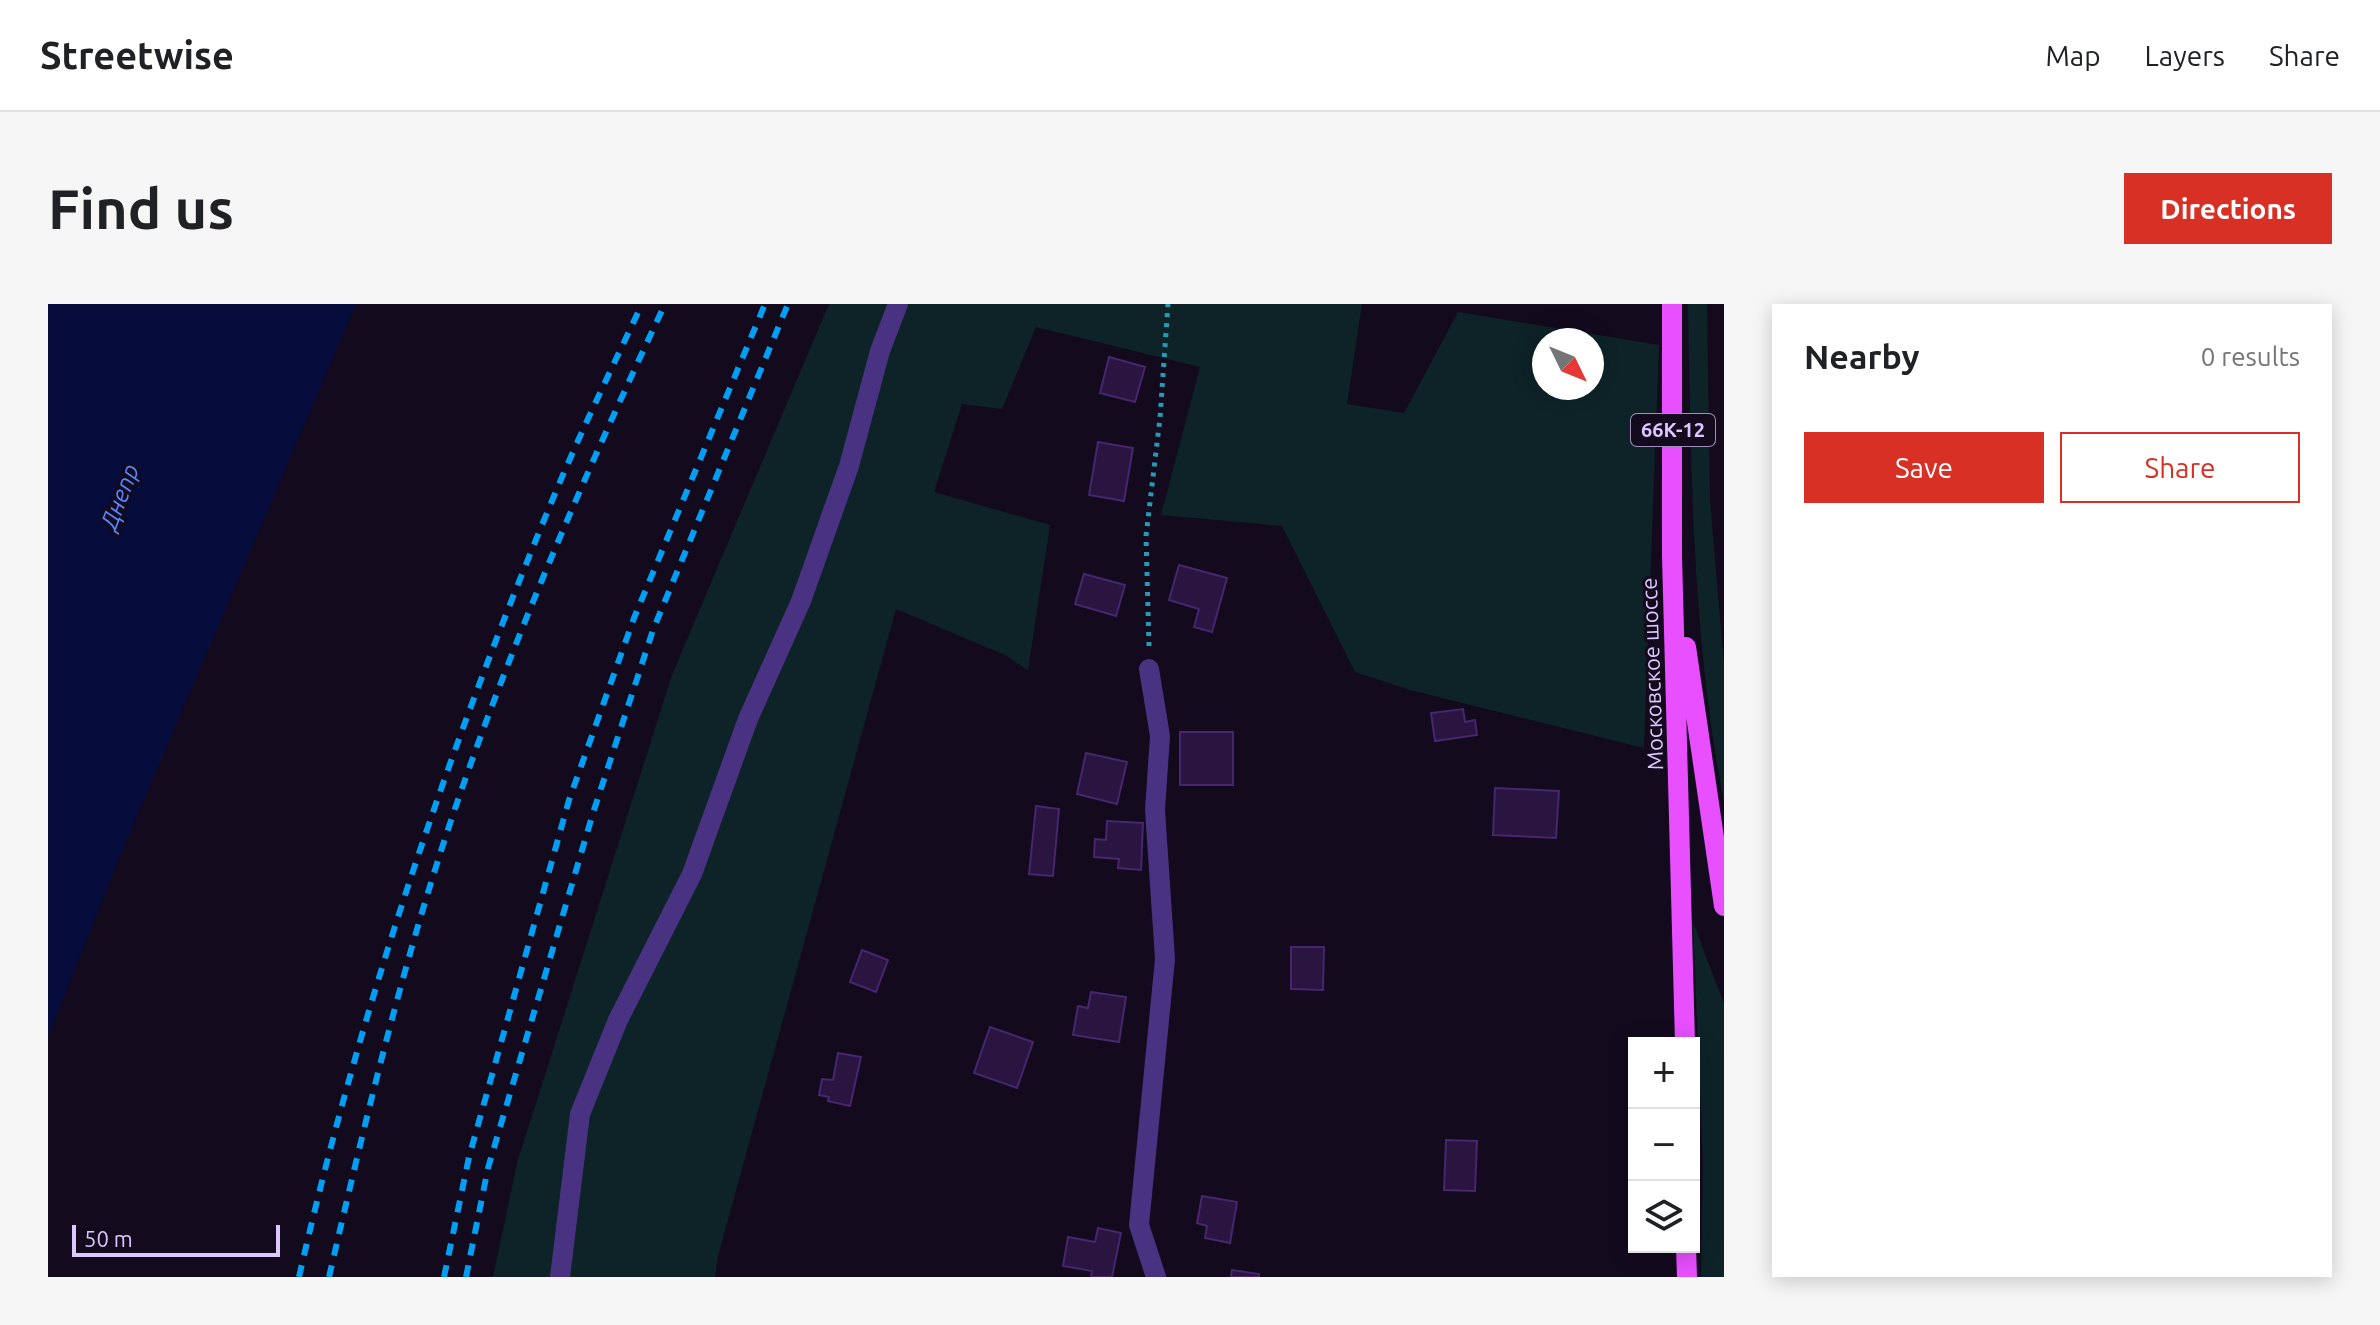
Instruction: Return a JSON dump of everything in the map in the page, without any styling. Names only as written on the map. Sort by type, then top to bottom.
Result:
[{"type":"main road","name":"Московское шоссе","points":[[1672,304],[1672,556],[1685,1037]]},
{"type":"main road","points":[[1672,556],[1724,906]]},
{"type":"main road","points":[[1686,1253],[1687,1277]]},
{"type":"street","points":[[560,1277],[580,1114],[618,1020],[692,874],[748,719],[801,601],[849,466],[880,351],[898,304]]},
{"type":"street","points":[[1149,669],[1160,736],[1155,810],[1165,959],[1139,1225],[1156,1277]]},
{"type":"path","points":[[1149,669],[1146,536],[1168,304]]},
{"type":"green space","points":[[829,304],[1362,304],[1347,404],[1404,413],[1458,312],[1555,328],[1532,328],[1532,400],[1604,400],[1604,336],[1659,345],[1644,748],[1410,690],[1355,672],[1282,526],[1161,515],[1200,367],[1036,327],[1002,409],[962,404],[934,492],[1050,525],[1028,670],[1005,655],[896,609],[718,1256],[715,1277],[493,1277],[517,1163],[672,675]]},
{"type":"green space","points":[[1688,304],[1707,304],[1710,500],[1724,665],[1724,802],[1713,741],[1699,617],[1692,492]]},
{"type":"green space","points":[[1693,922],[1724,1004],[1724,1277],[1701,1277],[1703,1162]]},
{"type":"water","name":"Днепр","points":[[48,304],[356,304],[119,858],[48,1037]]},
{"type":"building","points":[[1109,357],[1145,367],[1135,402],[1100,393]]},
{"type":"building","points":[[1098,442],[1133,448],[1124,501],[1089,495]]},
{"type":"building","points":[[1179,565],[1227,578],[1212,632],[1194,627],[1199,609],[1169,600]]},
{"type":"building","points":[[1084,574],[1125,585],[1116,616],[1075,604]]},
{"type":"building","points":[[1463,709],[1465,722],[1475,720],[1477,735],[1435,741],[1431,713]]},
{"type":"building","points":[[1180,732],[1233,732],[1233,785],[1180,785]]},
{"type":"building","points":[[1086,753],[1127,762],[1117,804],[1077,794]]},
{"type":"building","points":[[1495,788],[1559,791],[1556,838],[1493,835]]},
{"type":"building","points":[[1036,806],[1059,809],[1053,876],[1029,874]]},
{"type":"building","points":[[1107,821],[1143,823],[1141,870],[1118,868],[1119,859],[1094,857],[1095,839],[1106,840]]},
{"type":"building","points":[[1291,947],[1324,947],[1323,990],[1291,989]]},
{"type":"building","points":[[862,950],[888,960],[876,992],[850,982]]},
{"type":"building","points":[[1091,992],[1126,997],[1119,1042],[1073,1035],[1078,1006],[1088,1008]]},
{"type":"building","points":[[990,1027],[1033,1042],[1017,1088],[974,1073]]},
{"type":"building","points":[[838,1053],[861,1057],[850,1106],[828,1101],[829,1097],[819,1095],[822,1079],[833,1080]]},
{"type":"building","points":[[1446,1140],[1477,1141],[1475,1191],[1444,1190]]},
{"type":"building","points":[[1202,1196],[1237,1202],[1230,1243],[1205,1238],[1207,1226],[1197,1223]]},
{"type":"building","points":[[1098,1228],[1121,1233],[1112,1277],[1091,1277],[1092,1271],[1063,1266],[1068,1237],[1095,1242]]},
{"type":"building","points":[[1232,1270],[1259,1274],[1259,1277],[1231,1277]]},
{"type":"railway","points":[[299,1277],[350,1078],[443,784],[554,496],[642,304]]},
{"type":"railway","points":[[329,1277],[407,963],[466,777],[560,538],[665,304]]},
{"type":"railway","points":[[444,1277],[469,1157],[569,800],[634,618],[765,304]]},
{"type":"railway","points":[[466,1277],[488,1168],[593,813],[653,630],[788,304]]}]
